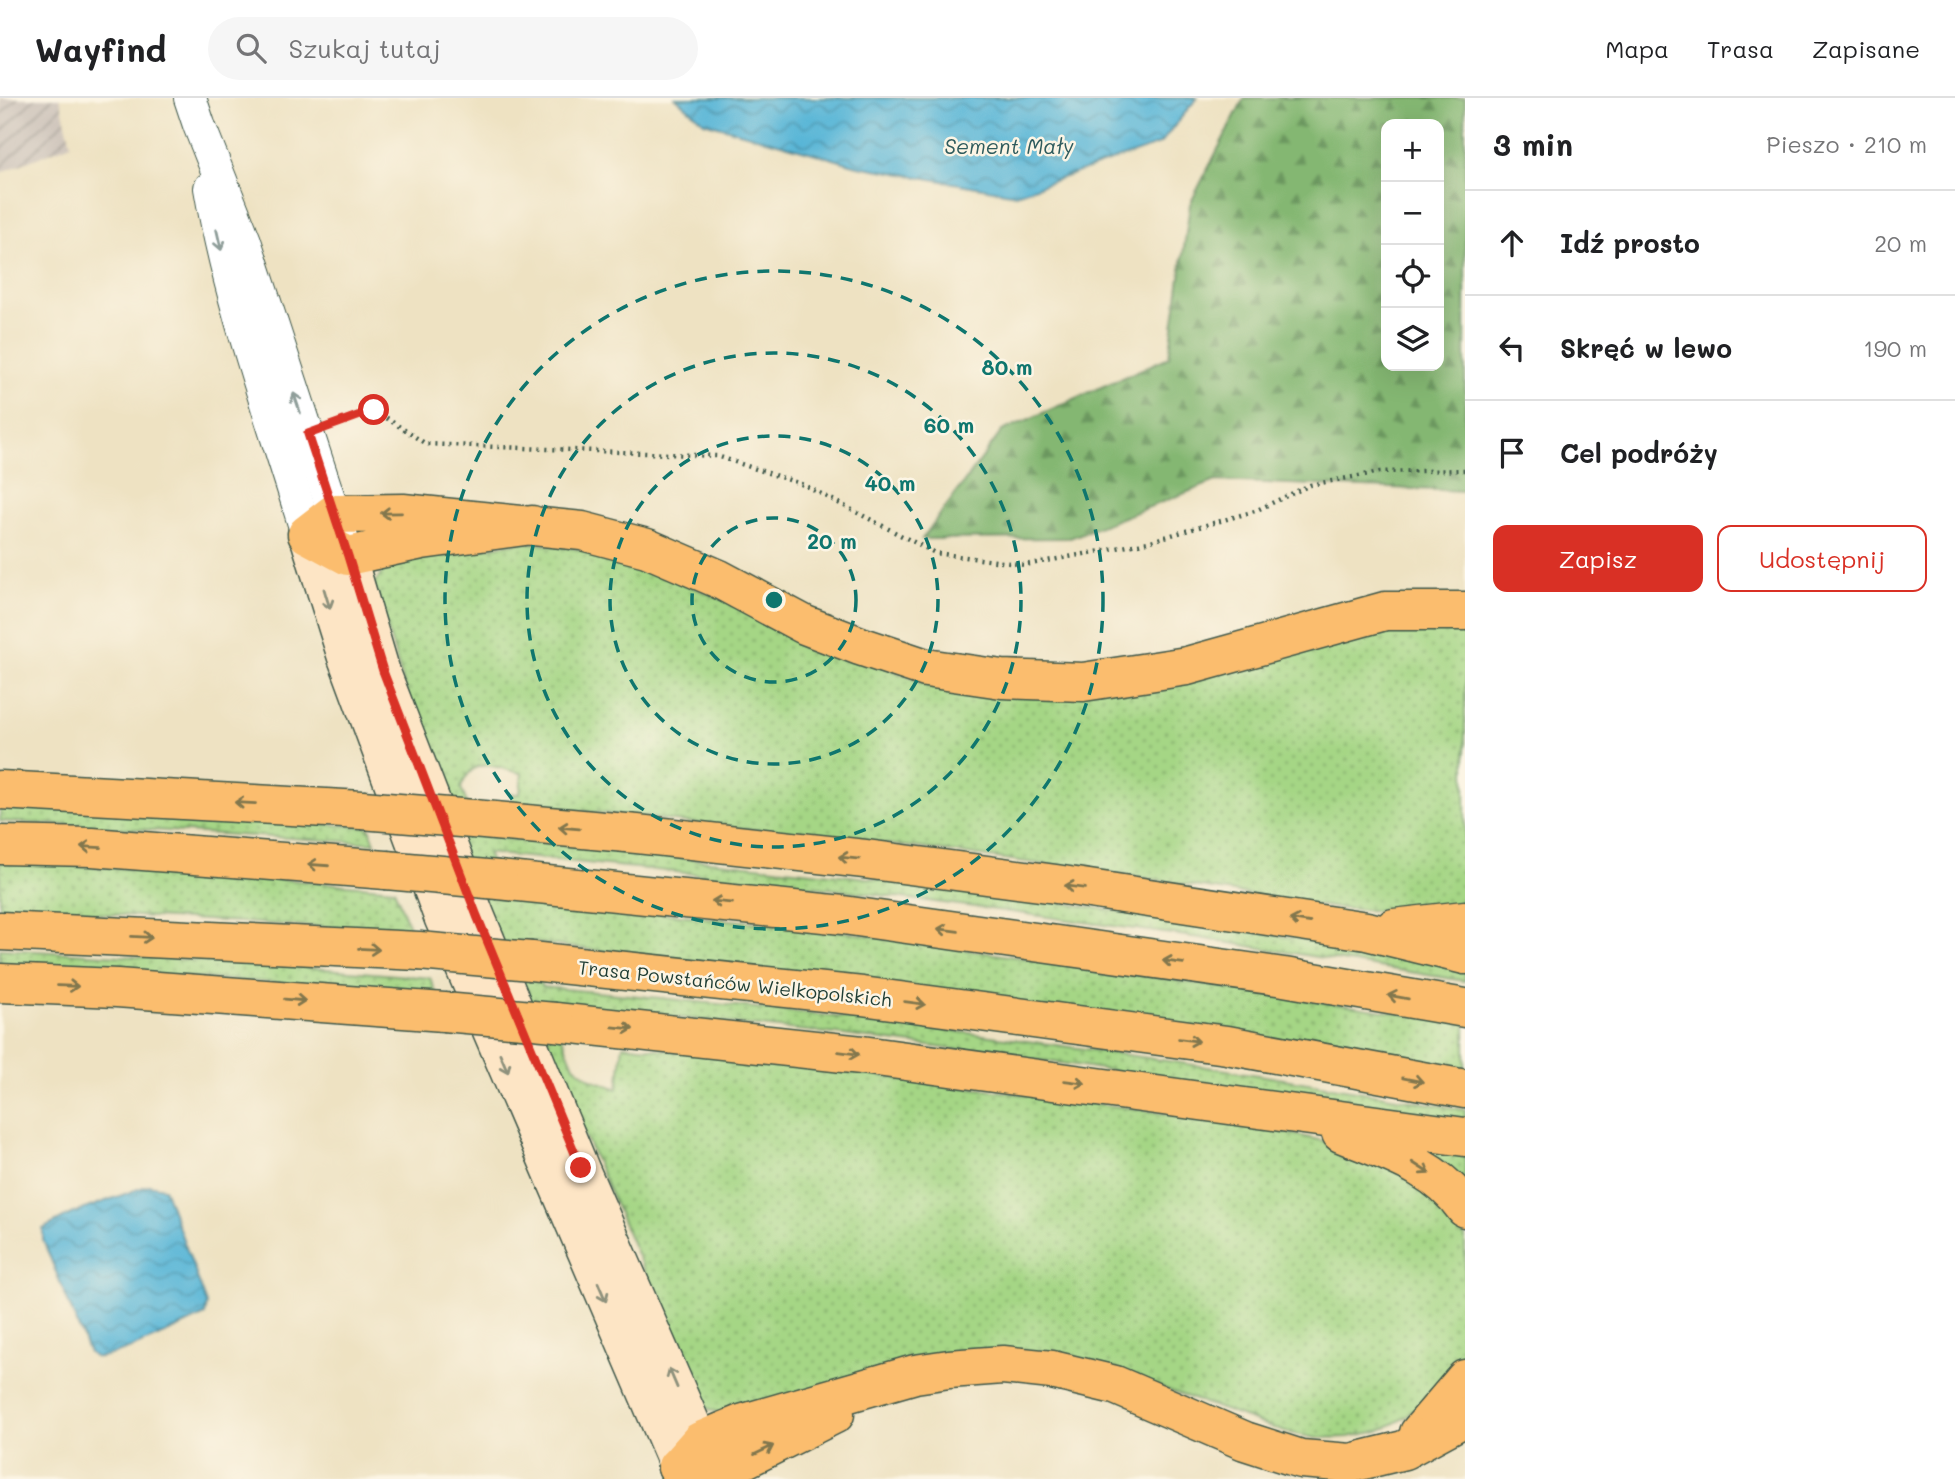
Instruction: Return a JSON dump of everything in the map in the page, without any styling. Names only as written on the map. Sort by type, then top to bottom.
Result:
[{"type":"highway","points":[[320,524],[403,513],[582,531],[647,548],[719,579],[805,625],[860,646],[926,668],[1002,679],[1083,682],[1187,666],[1385,611],[1465,611]]},
{"type":"highway","points":[[320,524],[348,556],[422,540],[532,525]]},
{"type":"highway","points":[[0,790],[362,810],[637,834],[864,859],[1056,884],[1367,931],[1465,955]]},
{"type":"highway","points":[[0,845],[92,847],[386,870],[843,915],[1284,977],[1465,1008]]},
{"type":"highway","points":[[1367,931],[1465,920]]},
{"type":"highway","name":"Trasa Powstańców Wielkopolskich","points":[[0,931],[419,951],[862,996],[1227,1045],[1465,1089]]},
{"type":"highway","points":[[0,983],[186,992],[555,1022],[862,1055],[1465,1137]]},
{"type":"highway","points":[[1291,1113],[1419,1165],[1455,1194],[1465,1208]]},
{"type":"highway","points":[[698,1468],[741,1424],[915,1374],[1003,1365],[1052,1370],[1115,1385],[1245,1441],[1301,1459],[1351,1463],[1404,1450],[1465,1418]]},
{"type":"highway","points":[[1404,1450],[1465,1379]]},
{"type":"main road","points":[[320,524],[346,659],[442,918],[698,1468]]},
{"type":"main road","points":[[348,556],[383,671],[477,916],[581,1168],[698,1468]]},
{"type":"street","points":[[194,111],[245,241],[308,434],[320,524]]},
{"type":"street","points":[[194,111],[218,239],[320,524]]},
{"type":"path","points":[[308,434],[374,410],[426,444],[717,456],[804,485],[935,553],[1025,565],[1144,543],[1255,511],[1310,485],[1380,472],[1465,470]]},
{"type":"shaded area","points":[[0,98],[60,98],[71,144],[0,173]]},
{"type":"green space","points":[[1244,98],[1465,98],[1465,491],[1216,481],[1070,538],[922,539],[1002,431],[1169,357],[1190,204]]},
{"type":"green space","points":[[525,542],[613,554],[928,685],[1377,630],[1465,630],[1465,905],[1397,912],[1336,908],[1118,874],[914,847],[512,803],[512,794],[520,794],[522,773],[486,765],[472,770],[461,788],[480,836],[977,890],[1465,964],[1465,981],[1194,937],[975,907],[786,883],[487,853],[505,898],[831,930],[1465,1023],[1465,1069],[1353,1049],[523,941],[542,987],[774,1010],[1005,1038],[1236,1071],[1465,1110],[1465,1127],[1076,1065],[837,1034],[548,1004],[574,1066],[591,1079],[618,1089],[623,1045],[1137,1109],[1292,1134],[1327,1142],[1404,1171],[1456,1221],[1465,1238],[1465,1350],[1458,1363],[1425,1402],[1406,1417],[1379,1431],[1348,1437],[1316,1438],[1285,1432],[1093,1363],[722,1414],[704,1407],[440,804],[374,584],[390,562]]},
{"type":"green space","points":[[0,804],[369,827],[375,843],[0,821]]},
{"type":"green space","points":[[0,862],[193,872],[394,889],[411,932],[0,908]]},
{"type":"green space","points":[[0,949],[291,966],[430,978],[436,993],[0,965]]},
{"type":"green space","points":[[1430,1147],[1465,1152],[1465,1183],[1429,1152]]},
{"type":"water","name":"Sement Mały","points":[[676,98],[1197,98],[1160,144],[1016,194],[858,166],[704,122]]},
{"type":"water","points":[[149,1185],[164,1188],[207,1304],[205,1315],[132,1348],[94,1357],[89,1353],[43,1240],[43,1229],[71,1214]]},
{"type":"route","points":[[374,410],[308,434],[383,671],[477,916],[581,1168]]}]
